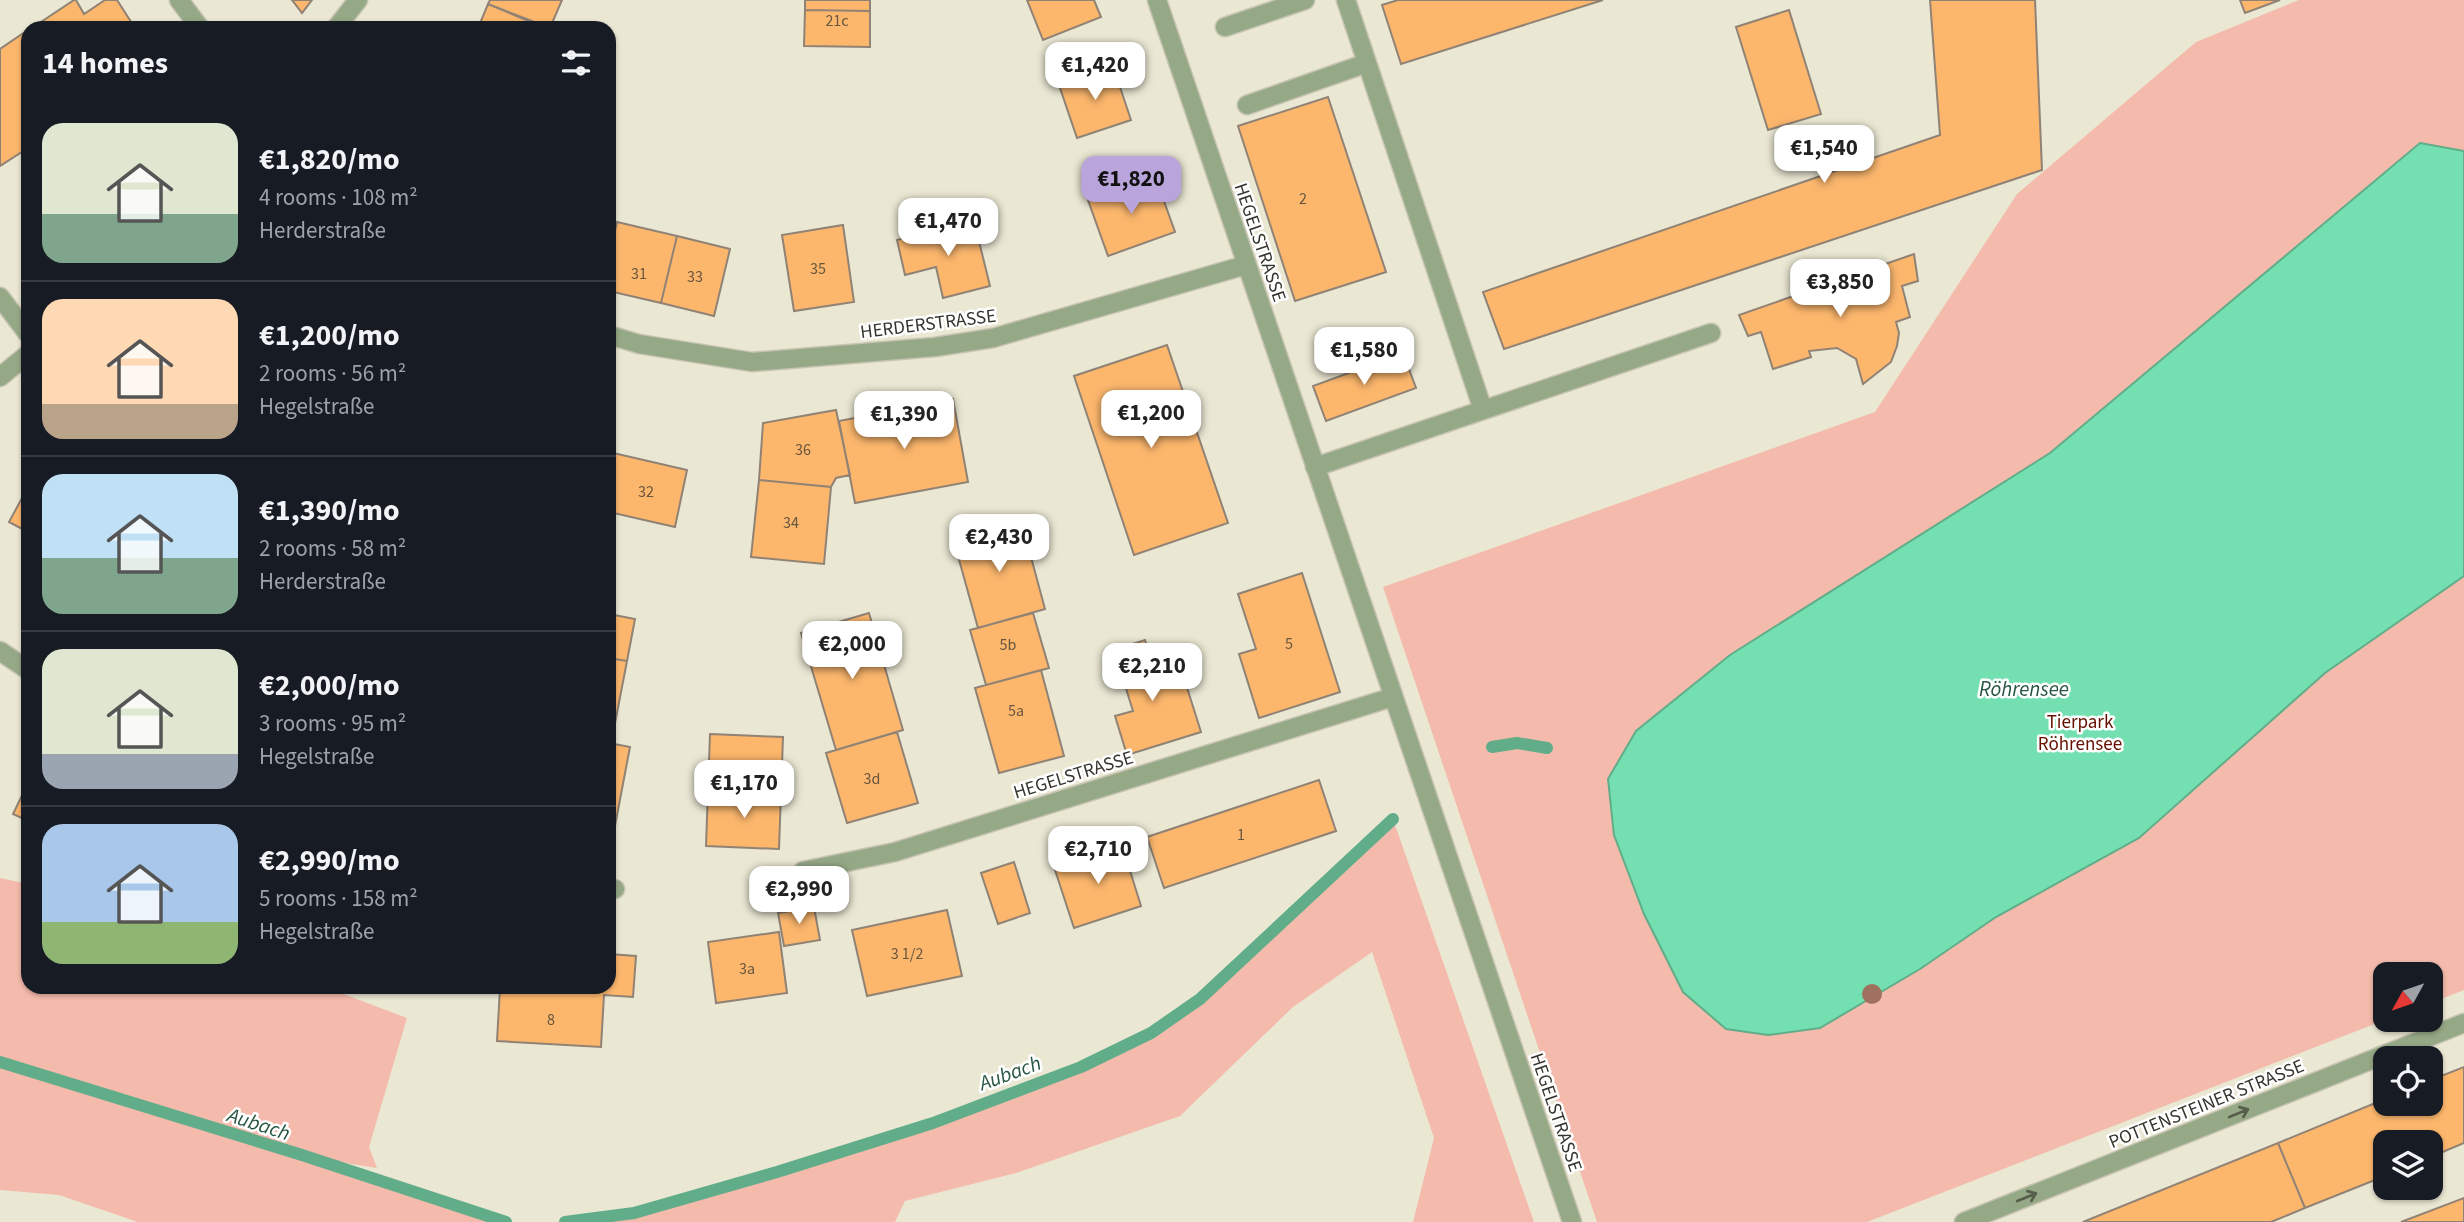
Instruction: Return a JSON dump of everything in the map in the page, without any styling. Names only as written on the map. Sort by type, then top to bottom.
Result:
[{"type":"street","points":[[179,0],[195,21]]},
{"type":"street","points":[[342,21],[358,0]]},
{"type":"street","name":"HEGELSTRASSE","points":[[1157,0],[1572,1222]]},
{"type":"street","points":[[1225,27],[1305,0]]},
{"type":"street","points":[[1346,0],[1483,410]]},
{"type":"street","points":[[1247,104],[1367,63]]},
{"type":"street","name":"HERDERSTRASSE","points":[[616,337],[639,344],[752,362],[935,347],[993,338],[1246,265]]},
{"type":"street","points":[[0,296],[21,324]]},
{"type":"street","points":[[1315,467],[1711,333]]},
{"type":"street","points":[[0,377],[21,360]]},
{"type":"street","points":[[0,650],[21,665]]},
{"type":"street","name":"HEGELSTRASSE","points":[[803,871],[895,852],[1393,697]]},
{"type":"street","name":"POTTENSTEINER STRASSE","points":[[1964,1222],[2464,1023]]},
{"type":"green space","name":"Tierpark Röhrensee","points":[[2299,0],[2464,0],[2464,990],[2443,998],[2443,962],[2373,962],[2373,1025],[1867,1222],[1597,1222],[1383,587],[1875,412],[2017,194],[2196,42]]},
{"type":"green space","points":[[1393,819],[1534,1222],[1413,1222],[1434,1138],[1372,952],[1293,1007],[1180,1116],[1016,1173],[905,1201],[895,1222],[565,1222],[634,1213],[933,1123],[1081,1067],[1151,1033],[1200,999]]},
{"type":"green space","points":[[0,878],[21,882],[21,994],[344,994],[407,1018],[369,1147],[377,1168],[309,1157],[506,1222],[138,1222],[59,1195],[0,1190]]},
{"type":"water","name":"Röhrensee","points":[[2420,143],[2464,151],[2464,576],[2325,673],[2139,838],[1996,917],[1920,969],[1820,1028],[1768,1035],[1726,1029],[1683,992],[1644,914],[1614,835],[1608,779],[1636,731],[1730,655],[2050,453]]},
{"type":"building","points":[[74,0],[84,14],[105,0],[117,0],[130,21],[42,21]]},
{"type":"building","points":[[292,0],[312,0],[302,13]]},
{"type":"building","points":[[490,0],[562,0],[553,21],[532,21],[488,4]]},
{"type":"building","points":[[805,0],[870,0],[870,11],[805,10]]},
{"type":"building","points":[[1027,0],[1094,0],[1101,17],[1043,40]]},
{"type":"building","points":[[1398,0],[1603,0],[1401,64],[1382,5]]},
{"type":"building","points":[[1930,0],[2035,0],[2042,170],[1504,349],[1483,292],[1940,135]]},
{"type":"building","points":[[2240,0],[2280,0],[2245,13]]},
{"type":"building","points":[[488,4],[528,21],[481,21]]},
{"type":"building","points":[[805,10],[870,11],[870,47],[804,46]]},
{"type":"building","points":[[1789,10],[1821,114],[1768,130],[1736,27]]},
{"type":"building","points":[[21,35],[21,152],[0,166],[0,49]]},
{"type":"building","points":[[1113,66],[1131,120],[1077,138],[1059,85]]},
{"type":"building","points":[[1328,97],[1386,272],[1295,301],[1238,126]]},
{"type":"building","points":[[1155,176],[1175,232],[1108,256],[1088,200]]},
{"type":"building","points":[[974,221],[990,286],[943,298],[936,267],[905,275],[897,240]]},
{"type":"building","points":[[617,222],[677,236],[661,303],[616,293]]},
{"type":"building","points":[[843,225],[854,302],[794,311],[782,235]]},
{"type":"building","points":[[677,236],[730,249],[714,316],[661,303]]},
{"type":"building","points":[[1914,254],[1918,281],[1902,286],[1910,317],[1896,322],[1899,333],[1891,362],[1863,384],[1856,359],[1837,348],[1809,351],[1811,357],[1773,369],[1761,332],[1748,336],[1739,315]]},
{"type":"building","points":[[1167,345],[1228,523],[1134,555],[1074,376]]},
{"type":"building","points":[[1403,353],[1416,388],[1326,421],[1313,386]]},
{"type":"building","points":[[953,399],[968,482],[855,503],[839,421]]},
{"type":"building","points":[[836,410],[850,475],[836,478],[831,487],[759,480],[763,423]]},
{"type":"building","points":[[616,454],[687,470],[675,527],[616,514]]},
{"type":"building","points":[[759,480],[831,487],[824,564],[751,557]]},
{"type":"building","points":[[21,500],[21,528],[9,522]]},
{"type":"building","points":[[1021,520],[1045,609],[978,628],[953,538]]},
{"type":"building","points":[[1302,573],[1340,692],[1259,718],[1239,654],[1256,649],[1238,594]]},
{"type":"building","points":[[869,613],[903,730],[836,750],[801,633]]},
{"type":"building","points":[[1033,613],[1049,668],[986,685],[970,630]]},
{"type":"building","points":[[616,615],[635,619],[627,661],[616,659]]},
{"type":"building","points":[[1145,640],[1160,685],[1184,678],[1201,732],[1127,755],[1115,716],[1133,711],[1114,650]]},
{"type":"building","points":[[616,659],[627,661],[616,718]]},
{"type":"building","points":[[1041,670],[1064,756],[999,773],[975,688]]},
{"type":"building","points":[[897,732],[918,803],[847,823],[826,753]]},
{"type":"building","points":[[710,734],[783,737],[781,793],[708,790]]},
{"type":"building","points":[[616,744],[630,747],[616,820]]},
{"type":"building","points":[[1319,780],[1336,831],[1164,888],[1147,837]]},
{"type":"building","points":[[708,790],[781,793],[779,849],[706,846]]},
{"type":"building","points":[[21,797],[21,818],[13,814]]},
{"type":"building","points":[[1122,845],[1141,906],[1074,928],[1054,867]]},
{"type":"building","points":[[1014,862],[1030,913],[998,924],[981,873]]},
{"type":"building","points":[[814,907],[820,940],[784,946],[778,913]]},
{"type":"building","points":[[947,910],[962,976],[867,996],[852,930]]},
{"type":"building","points":[[779,932],[787,993],[716,1003],[708,942]]},
{"type":"building","points":[[616,955],[636,956],[633,997],[604,995],[601,1047],[497,1041],[500,994],[616,994]]},
{"type":"building","points":[[2464,1067],[2464,1143],[2443,1152],[2443,1130],[2373,1130],[2373,1181],[2305,1208],[2278,1143],[2373,1104],[2373,1116],[2443,1116],[2443,1075]]},
{"type":"building","points":[[2278,1143],[2305,1208],[2271,1222],[2083,1222]]},
{"type":"building","points":[[2464,1198],[2464,1222],[2401,1222]]},
{"type":"waterway","points":[[1492,747],[1517,743],[1547,748]]},
{"type":"waterway","name":"Aubach","points":[[565,1222],[634,1213],[933,1123],[1081,1067],[1151,1033],[1200,999],[1393,819]]},
{"type":"waterway","name":"Aubach","points":[[0,1062],[302,1155],[506,1222]]}]
